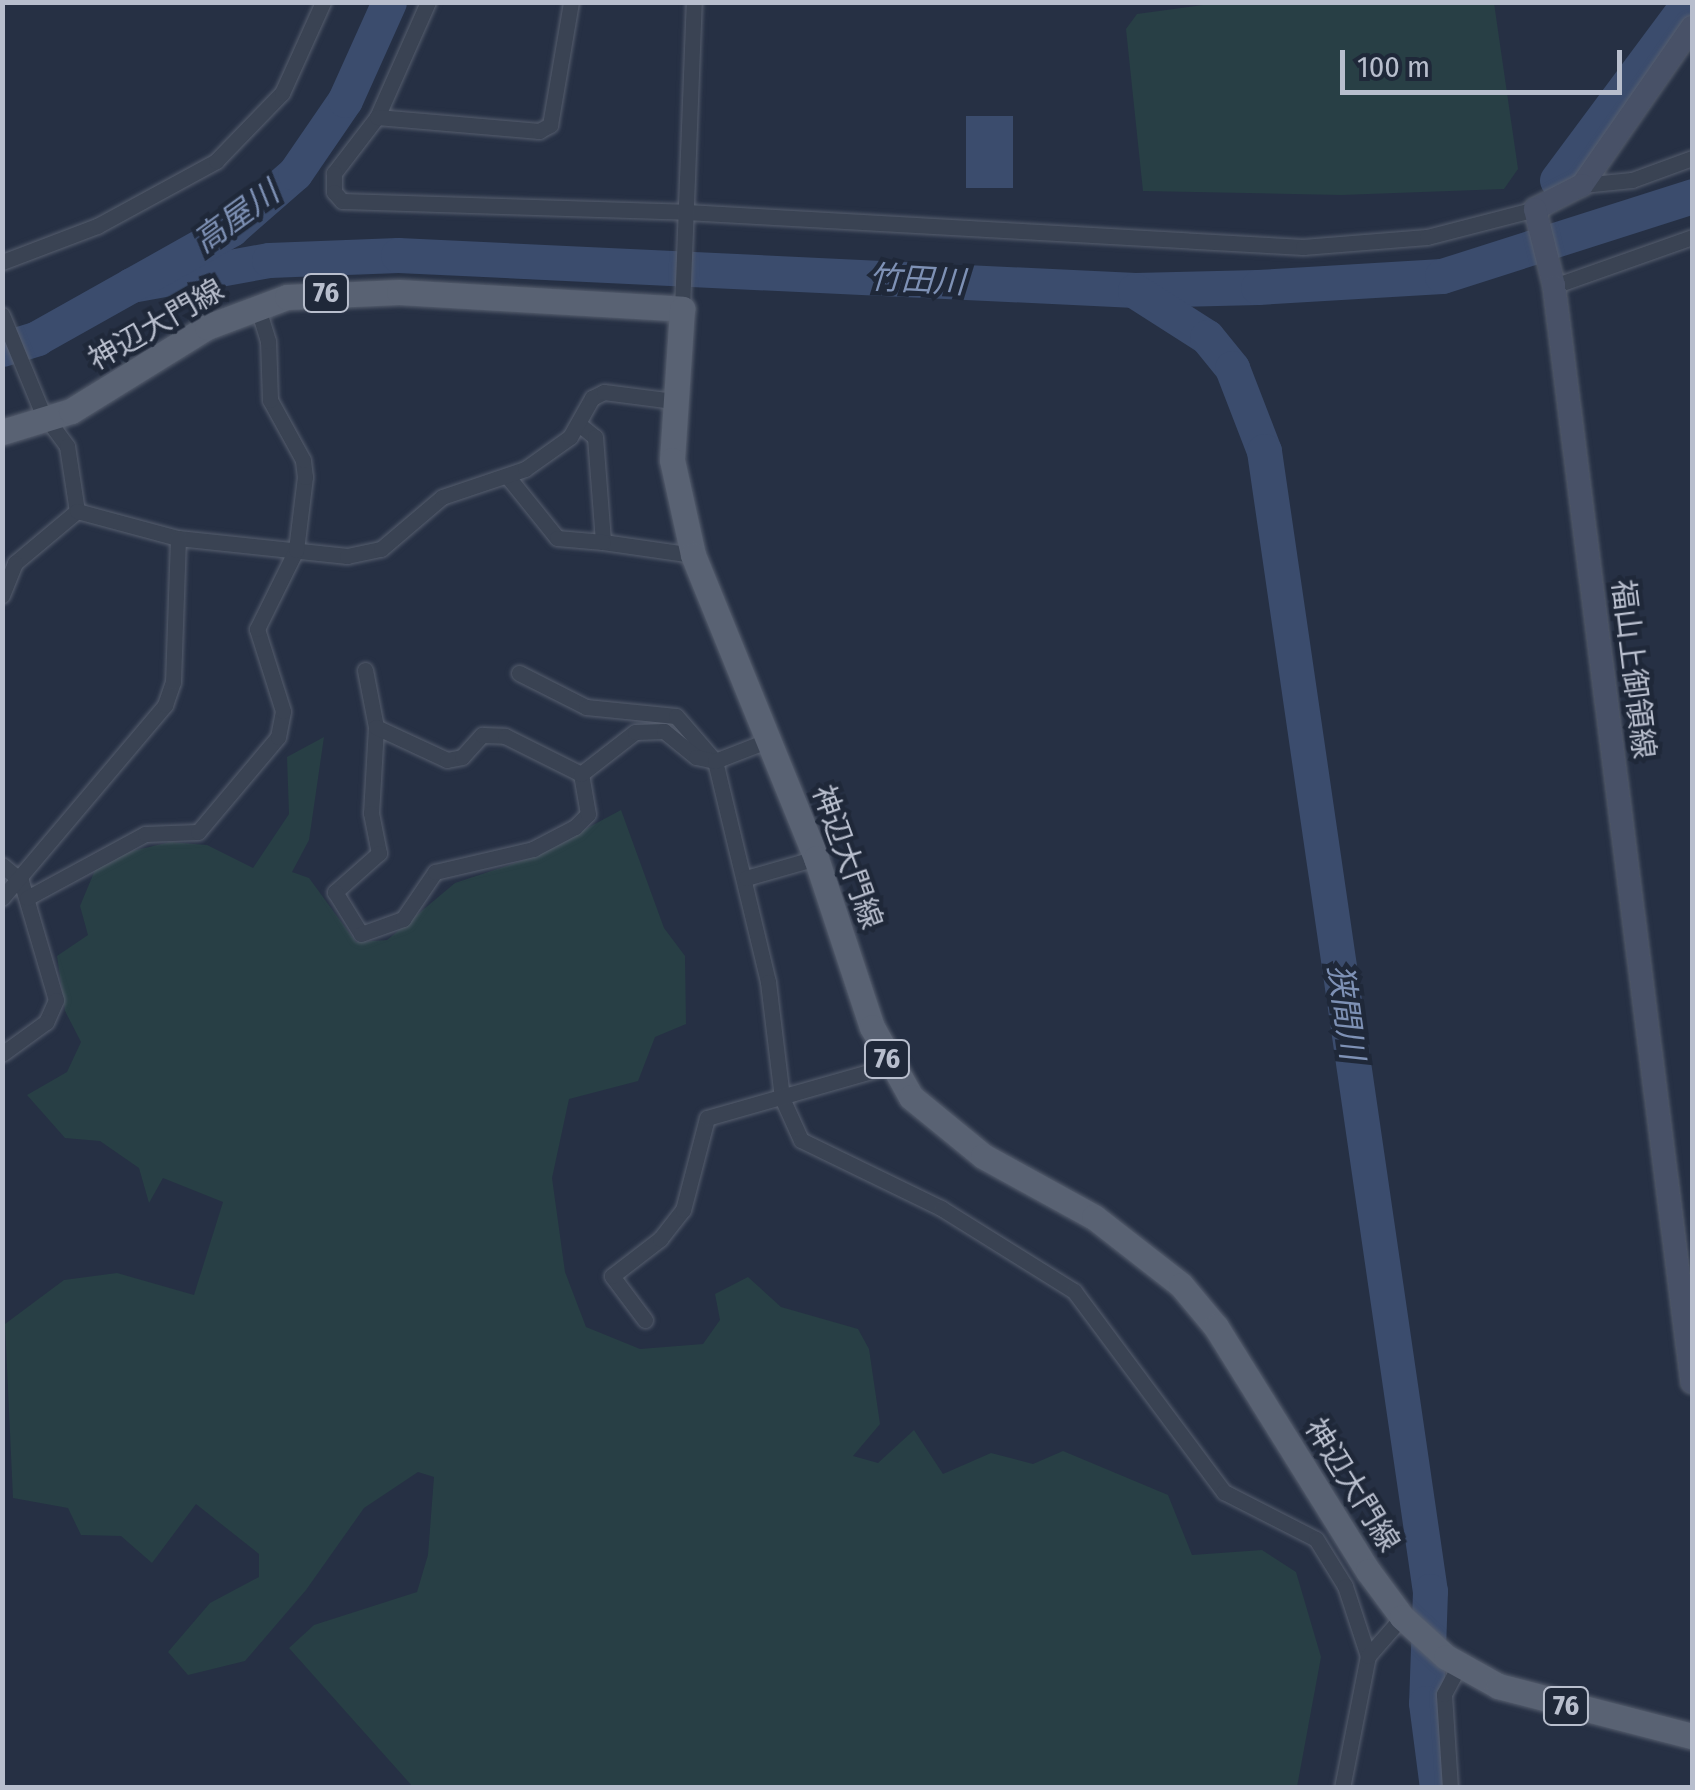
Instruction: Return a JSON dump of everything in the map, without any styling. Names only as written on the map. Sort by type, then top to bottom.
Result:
[{"type":"main road","points":[[1536,214],[1582,184],[1692,27]]},
{"type":"main road","name":"福山上御領線","points":[[1536,214],[1554,282],[1692,1382]]},
{"type":"main road","name":"神辺大門線","points":[[2,432],[46,416],[257,305],[324,293],[399,292],[682,304],[672,460],[693,555],[816,858],[890,1066],[940,1125],[1094,1218],[1181,1285],[1216,1327],[1407,1623],[1452,1662],[1498,1686],[1692,1736]]},
{"type":"street","points":[[2,262],[97,226],[216,161],[282,93],[323,2]]},
{"type":"street","points":[[428,2],[377,117],[334,173],[334,192],[342,201],[1303,247],[1427,237],[1536,214]]},
{"type":"street","points":[[377,117],[538,131],[550,125],[571,2]]},
{"type":"street","points":[[682,304],[694,2]]},
{"type":"street","points":[[1582,184],[1632,180],[1692,158]]},
{"type":"street","points":[[1554,282],[1692,237]]},
{"type":"street","points":[[27,898],[145,834],[198,832],[262,764],[278,737],[283,711],[260,654],[258,629],[296,550],[303,460],[270,400],[268,341],[257,305]]},
{"type":"street","points":[[2,315],[46,416],[74,467],[77,511]]},
{"type":"street","points":[[77,511],[178,538],[347,556],[381,549],[442,498],[508,477],[580,425],[592,398],[604,392],[674,401]]},
{"type":"street","points":[[580,425],[595,437],[604,542]]},
{"type":"street","points":[[508,477],[557,538],[693,555]]},
{"type":"street","points":[[2,595],[15,562],[77,511]]},
{"type":"street","points":[[2,898],[10,869],[166,705],[173,682],[178,538]]},
{"type":"street","points":[[365,670],[376,726],[370,813],[379,853],[335,892],[361,934],[404,919],[435,872],[534,849],[575,827],[588,814],[581,774]]},
{"type":"street","points":[[519,673],[586,708],[676,716],[715,761],[728,836],[746,878],[782,1098],[801,1140],[812,1149],[941,1208],[1074,1291],[1224,1492],[1316,1539],[1345,1586],[1368,1656],[1342,1788]]},
{"type":"street","points":[[376,726],[446,760],[462,757],[482,735],[505,736],[581,774]]},
{"type":"street","points":[[581,774],[635,732],[664,731],[696,757],[715,761],[769,740]]},
{"type":"street","points":[[746,878],[816,858]]},
{"type":"street","points":[[2,1054],[46,1022],[56,1000],[27,898],[10,869]]},
{"type":"street","points":[[646,1320],[612,1276],[660,1239],[683,1210],[707,1118],[890,1066]]},
{"type":"street","points":[[1368,1656],[1407,1623]]},
{"type":"street","points":[[1450,1788],[1444,1694],[1452,1662]]},
{"type":"green space","points":[[1225,2],[1494,3],[1518,169],[1504,189],[1341,195],[1143,191],[1126,29],[1137,14]]},
{"type":"green space","points":[[324,737],[309,840],[292,872],[309,878],[356,942],[387,940],[455,883],[533,857],[621,810],[664,928],[685,956],[686,1024],[655,1037],[638,1081],[569,1099],[552,1178],[565,1272],[586,1327],[640,1349],[703,1344],[720,1320],[715,1294],[748,1277],[781,1307],[858,1329],[869,1349],[880,1424],[853,1456],[878,1463],[914,1430],[943,1474],[991,1453],[1033,1464],[1063,1451],[1168,1495],[1192,1555],[1262,1550],[1296,1572],[1321,1657],[1297,1787],[413,1787],[289,1648],[314,1625],[417,1592],[428,1555],[434,1477],[418,1472],[364,1508],[306,1590],[245,1661],[188,1675],[168,1652],[210,1603],[259,1577],[259,1554],[196,1504],[152,1563],[121,1536],[81,1535],[68,1508],[13,1498],[5,1324],[64,1280],[117,1273],[194,1295],[223,1202],[163,1178],[149,1203],[139,1168],[100,1141],[65,1138],[27,1095],[67,1072],[81,1042],[65,1011],[57,956],[88,935],[80,906],[95,870],[128,852],[170,842],[207,845],[253,868],[289,814],[287,757]]},
{"type":"water","points":[[966,116],[1013,116],[1013,188],[966,188]]},
{"type":"waterway","name":"高屋川","points":[[2,349],[37,338],[231,229],[295,173],[345,100],[389,2]]},
{"type":"waterway","points":[[1557,180],[1689,2]]},
{"type":"waterway","name":"竹田川","points":[[131,285],[269,260],[398,255],[1135,290],[1258,287],[1442,276],[1692,196]]},
{"type":"waterway","name":"狭間川","points":[[1135,291],[1207,337],[1232,368],[1264,451],[1430,1591],[1426,1703],[1437,1788]]}]
